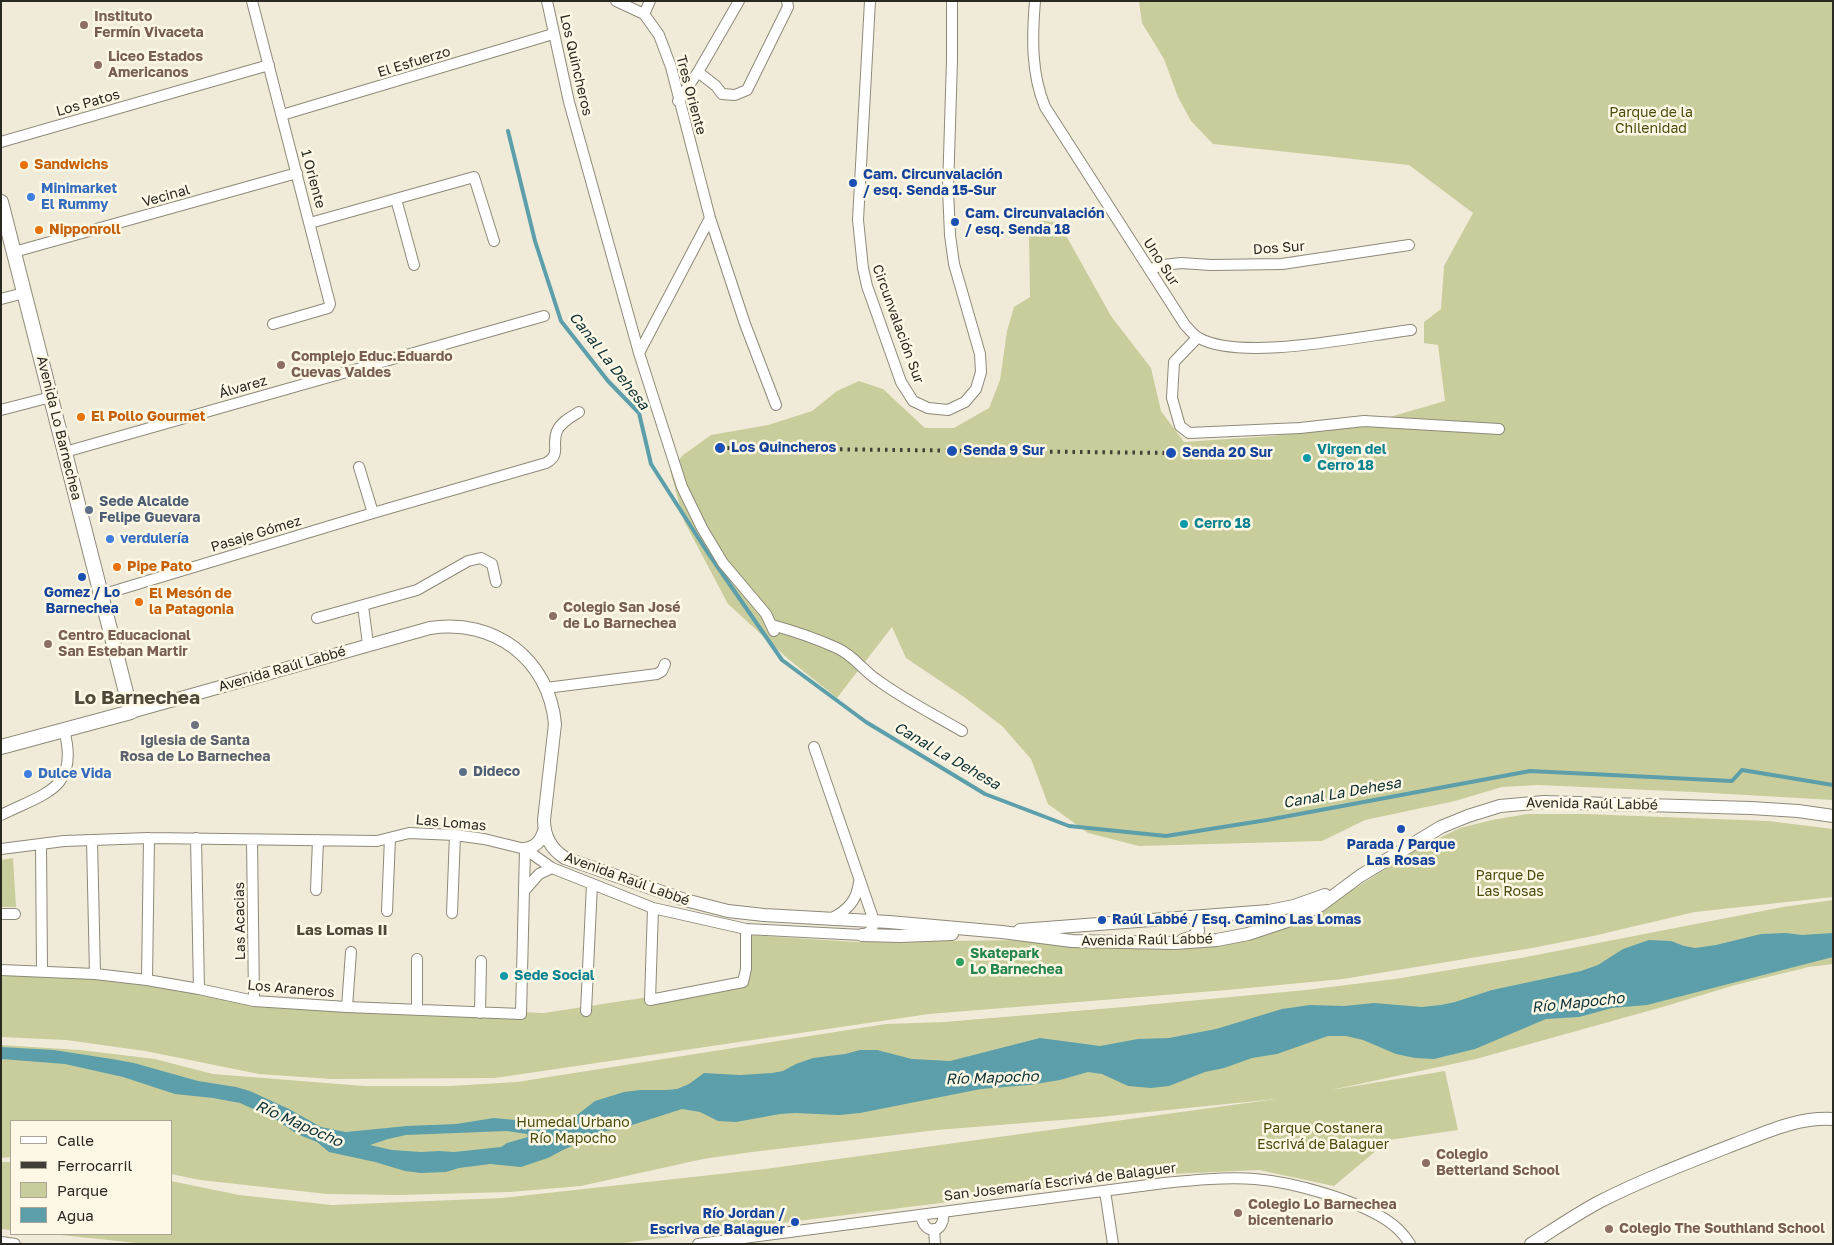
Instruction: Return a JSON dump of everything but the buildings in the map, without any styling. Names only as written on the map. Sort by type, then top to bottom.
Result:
[{"type":"main road","name":"Avenida Lo Barnechea","points":[[1,202],[131,712]]},
{"type":"main road","name":"Avenida Raúl Labbé","points":[[1,747],[131,712]]},
{"type":"street","name":"1 Oriente","points":[[252,1],[330,304],[328,308],[273,324]]},
{"type":"street","name":"Los Quincheros","points":[[547,1],[569,102],[639,353],[682,488],[702,528],[724,563],[766,614],[773,628],[796,632],[838,648],[848,654],[875,679],[962,731]]},
{"type":"street","name":"Tres Oriente","points":[[616,1],[644,14],[659,35],[671,67],[678,101],[710,218],[745,324],[776,405]]},
{"type":"street","points":[[644,14],[650,1]]},
{"type":"street","points":[[678,101],[698,72],[739,1]]},
{"type":"street","points":[[698,72],[716,86],[722,94],[735,95],[747,90],[788,7],[787,1]]},
{"type":"street","name":"Circunvalación Sur","points":[[870,1],[858,220],[862,268],[902,382],[913,401],[928,408],[948,410],[965,402],[976,389],[981,372],[980,354],[958,277],[950,235],[948,189],[952,1]]},
{"type":"street","name":"Uno Sur","points":[[1035,1],[1033,62],[1041,98],[1045,107],[1106,204],[1151,269],[1185,325],[1198,338]]},
{"type":"street","name":"El Esfuerzo","points":[[282,115],[553,34]]},
{"type":"street","name":"Los Patos","points":[[1,142],[269,65]]},
{"type":"street","name":"Vecinal","points":[[14,252],[297,174]]},
{"type":"street","points":[[310,223],[474,177],[494,241]]},
{"type":"street","points":[[396,199],[414,265]]},
{"type":"street","points":[[639,353],[710,218]]},
{"type":"street","name":"Dos Sur","points":[[1151,269],[1163,265],[1181,263],[1211,265],[1282,264],[1409,246]]},
{"type":"street","points":[[1,299],[24,293]]},
{"type":"street","name":"Álvarez","points":[[65,452],[544,316]]},
{"type":"street","points":[[1411,330],[1298,345],[1245,349],[1216,345],[1198,338],[1174,362],[1172,398],[1180,426],[1189,433],[1300,428],[1364,421],[1499,430]]},
{"type":"street","points":[[1,410],[51,397]]},
{"type":"street","name":"Pasaje Gómez","points":[[101,595],[546,463],[553,459],[556,453],[557,432],[562,423],[579,412]]},
{"type":"street","points":[[358,467],[373,513]]},
{"type":"street","points":[[317,618],[417,590],[468,561],[482,558],[492,564],[496,582]]},
{"type":"street","points":[[363,606],[368,644]]},
{"type":"street","name":"Avenida Raúl Labbé","points":[[131,712],[430,628],[451,626],[471,628],[491,634],[516,648],[534,667],[546,688],[553,709],[555,724],[544,831],[552,847],[565,858],[685,900],[728,911],[1002,932],[1072,941],[1175,943],[1231,938],[1248,934],[1296,918],[1321,905],[1341,889],[1454,821],[1484,810],[1522,803],[1552,802],[1751,808],[1798,811],[1833,816]]},
{"type":"street","points":[[546,688],[657,674],[662,671],[665,664]]},
{"type":"street","points":[[1,815],[49,791],[64,778],[69,758],[69,748],[64,730]]},
{"type":"street","points":[[814,747],[874,921],[873,928],[868,933],[862,935]]},
{"type":"street","points":[[524,891],[525,849],[536,845],[544,831]]},
{"type":"street","name":"Las Lomas","points":[[1,848],[92,840],[149,838],[377,841],[409,833],[455,835],[525,849],[552,868],[653,908],[746,929],[862,935]]},
{"type":"street","points":[[452,914],[455,835]]},
{"type":"street","points":[[147,980],[149,838]]},
{"type":"street","points":[[196,838],[199,989]]},
{"type":"street","points":[[387,911],[390,838]]},
{"type":"street","points":[[92,840],[94,974]]},
{"type":"street","name":"Las Acacias","points":[[252,840],[254,1002]]},
{"type":"street","points":[[316,890],[318,840]]},
{"type":"street","points":[[41,844],[42,971]]},
{"type":"street","points":[[524,891],[539,874],[552,868]]},
{"type":"street","points":[[832,918],[844,912],[852,903],[858,892],[859,879]]},
{"type":"street","points":[[586,1011],[592,884]]},
{"type":"street","name":"Avenida Raúl Labbé","points":[[1002,932],[1245,914],[1294,906],[1341,889]]},
{"type":"street","name":"Los Araneros","points":[[1,970],[94,974],[147,980],[199,989],[254,1002],[347,1008],[521,1014],[524,891]]},
{"type":"street","points":[[653,908],[650,1000],[743,982],[746,970],[746,929]]},
{"type":"street","points":[[1,914],[15,914]]},
{"type":"street","points":[[1175,943],[1196,935],[1198,926],[1192,917]]},
{"type":"street","points":[[862,935],[969,934],[988,931]]},
{"type":"street","points":[[347,1008],[351,952]]},
{"type":"street","points":[[417,959],[417,1010]]},
{"type":"street","points":[[480,1012],[482,961]]},
{"type":"street","points":[[1531,1244],[1598,1203],[1701,1157],[1795,1122],[1813,1119],[1833,1119]]},
{"type":"street","name":"San Josemaría Escrivá de Balaguer","points":[[698,1244],[775,1238],[921,1215],[1105,1191],[1212,1179],[1241,1178],[1272,1182],[1316,1192],[1371,1211],[1399,1230],[1410,1244]]},
{"type":"street","points":[[1105,1191],[1113,1244]]},
{"type":"street","points":[[921,1215],[924,1226],[928,1229],[934,1229],[942,1225],[944,1220],[943,1212]]},
{"type":"street","points":[[934,1229],[936,1244]]},
{"type":"street","points":[[1,1242],[15,1244]]},
{"type":"green space","name":"Parque de la Chilenidad","points":[[1139,1],[1833,1],[1833,800],[1538,785],[1502,787],[1455,801],[1365,820],[1322,841],[1139,846],[1088,833],[1048,804],[1031,759],[1002,726],[964,697],[906,658],[892,627],[837,698],[787,658],[728,604],[684,521],[670,470],[683,455],[711,435],[768,425],[812,411],[837,391],[859,381],[883,389],[925,428],[954,428],[989,408],[1000,380],[1007,331],[1014,307],[1030,297],[1029,236],[1039,220],[1059,223],[1111,316],[1151,368],[1161,411],[1184,442],[1272,436],[1362,425],[1445,401],[1438,345],[1424,343],[1424,322],[1441,309],[1444,266],[1473,213],[1409,165],[1213,144],[1191,121],[1178,97],[1164,59],[1142,23]]},
{"type":"green space","name":"Parque De Las Rosas","points":[[1527,814],[1585,814],[1768,821],[1833,829],[1833,897],[1695,912],[1532,948],[1343,979],[929,1014],[495,1078],[331,1079],[259,1074],[145,1051],[66,1040],[1,1037],[1,976],[76,972],[280,1003],[544,1013],[740,983],[748,935],[856,942],[1032,940],[1220,943],[1313,915],[1417,849],[1460,828]]},
{"type":"green space","points":[[13,858],[16,907],[1,907],[1,860]]},
{"type":"green space","name":"Humedal Urbano Río Mapocho","points":[[1833,900],[1833,964],[1809,967],[1735,985],[1476,1059],[1331,1090],[1445,1071],[1458,1130],[1389,1140],[1334,1186],[1259,1170],[1171,1174],[615,1244],[146,1244],[60,1235],[172,1235],[172,1181],[239,1195],[332,1205],[502,1198],[765,1169],[1276,1099],[1099,1117],[937,1130],[752,1152],[703,1159],[581,1186],[510,1192],[399,1195],[327,1194],[200,1180],[172,1174],[172,1120],[10,1120],[10,1157],[1,1158],[1,1045],[80,1050],[155,1059],[213,1074],[364,1086],[449,1086],[517,1082],[886,1024],[944,1022],[1124,1007],[1306,990],[1395,979],[1521,958],[1783,907]]},
{"type":"green space","points":[[1,1162],[10,1162],[10,1230],[1,1229]]},
{"type":"water","name":"Río Mapocho","points":[[1786,933],[1802,935],[1833,933],[1833,957],[1647,1005],[1612,1008],[1579,1017],[1546,1019],[1475,1049],[1434,1059],[1396,1054],[1363,1040],[1346,1036],[1328,1036],[1277,1054],[1252,1058],[1224,1068],[1205,1072],[1169,1086],[1151,1088],[1128,1086],[1102,1074],[1088,1072],[1060,1080],[981,1089],[860,1113],[839,1115],[780,1114],[736,1122],[718,1121],[700,1112],[682,1109],[629,1126],[603,1132],[548,1158],[521,1167],[490,1164],[459,1168],[446,1172],[421,1173],[405,1171],[329,1152],[317,1142],[297,1134],[275,1119],[240,1103],[175,1094],[123,1077],[65,1064],[1,1059],[1,1047],[54,1050],[134,1063],[198,1081],[250,1091],[289,1109],[321,1127],[346,1132],[407,1126],[456,1124],[494,1118],[538,1122],[555,1128],[563,1126],[595,1101],[624,1092],[677,1089],[689,1084],[704,1073],[740,1075],[772,1073],[783,1071],[813,1058],[860,1050],[877,1050],[912,1059],[950,1061],[1040,1038],[1100,1046],[1138,1039],[1169,1038],[1216,1029],[1282,1009],[1310,1005],[1344,1006],[1374,1003],[1422,1007],[1441,1005],[1492,990],[1581,971],[1598,965],[1623,949],[1649,940],[1671,941],[1695,948],[1761,934]],"holes":[[[507,1131],[527,1134],[528,1137],[507,1143],[501,1147],[454,1152],[392,1150],[370,1145],[406,1135]]]},
{"type":"waterway","name":"Canal La Dehesa","points":[[508,131],[535,241],[561,321],[608,381],[639,413],[651,464],[706,550],[782,660],[866,722],[985,794],[1069,826],[1166,836],[1267,820],[1530,771],[1732,781],[1742,770],[1833,785]]},
{"type":"railway","points":[[720,448],[1171,453]]},
{"type":"place","name":"Instituto Fermín Vivaceta","points":[[84,25]]},
{"type":"place","name":"Liceo Estados Americanos","points":[[98,65]]},
{"type":"place","name":"Sandwichs","points":[[24,165]]},
{"type":"place","name":"Cam. Circunvalación / esq. Senda 15-Sur","points":[[853,183]]},
{"type":"place","name":"Minimarket El Rummy","points":[[31,197]]},
{"type":"place","name":"Cam. Circunvalación / esq. Senda 18","points":[[955,222]]},
{"type":"place","name":"Nipponroll","points":[[39,230]]},
{"type":"place","name":"Complejo Educ.Eduardo Cuevas Valdes","points":[[281,365]]},
{"type":"place","name":"El Pollo Gourmet","points":[[81,417]]},
{"type":"place","name":"Los Quincheros","points":[[720,448]]},
{"type":"place","name":"Senda 9 Sur","points":[[952,451]]},
{"type":"place","name":"Senda 20 Sur","points":[[1171,453]]},
{"type":"place","name":"Virgen del Cerro 18","points":[[1307,458]]},
{"type":"place","name":"Sede Alcalde Felipe Guevara","points":[[89,510]]},
{"type":"place","name":"Cerro 18","points":[[1184,524]]},
{"type":"place","name":"verdulería","points":[[110,539]]},
{"type":"place","name":"Pipe Pato","points":[[117,567]]},
{"type":"place","name":"Gomez / Lo Barnechea","points":[[82,577]]},
{"type":"place","name":"El Mesón de la Patagonia","points":[[139,602]]},
{"type":"place","name":"Colegio San José de Lo Barnechea","points":[[553,616]]},
{"type":"place","name":"Centro Educacional San Esteban Martir","points":[[48,644]]},
{"type":"place","name":"Iglesia de Santa Rosa de Lo Barnechea","points":[[195,725]]},
{"type":"place","name":"Dideco","points":[[463,772]]},
{"type":"place","name":"Dulce Vida","points":[[28,774]]},
{"type":"place","name":"Parada / Parque Las Rosas","points":[[1401,829]]},
{"type":"place","name":"Raúl Labbé / Esq. Camino Las Lomas","points":[[1102,920]]},
{"type":"place","name":"Skatepark Lo Barnechea","points":[[960,962]]},
{"type":"place","name":"Sede Social","points":[[504,976]]},
{"type":"place","name":"Colegio Betterland School","points":[[1426,1163]]},
{"type":"place","name":"Colegio Lo Barnechea bicentenario","points":[[1238,1213]]},
{"type":"place","name":"Río Jordan / Escriva de Balaguer","points":[[795,1222]]},
{"type":"place","name":"Colegio The Southland School","points":[[1609,1229]]},
{"type":"district","name":"Lo Barnechea","points":[[137,698]]},
{"type":"district","name":"Las Lomas II","points":[[342,930]]},
{"type":"park label","name":"Parque Costanera Escrivá de Balaguer","points":[[1323,1138]]}]
